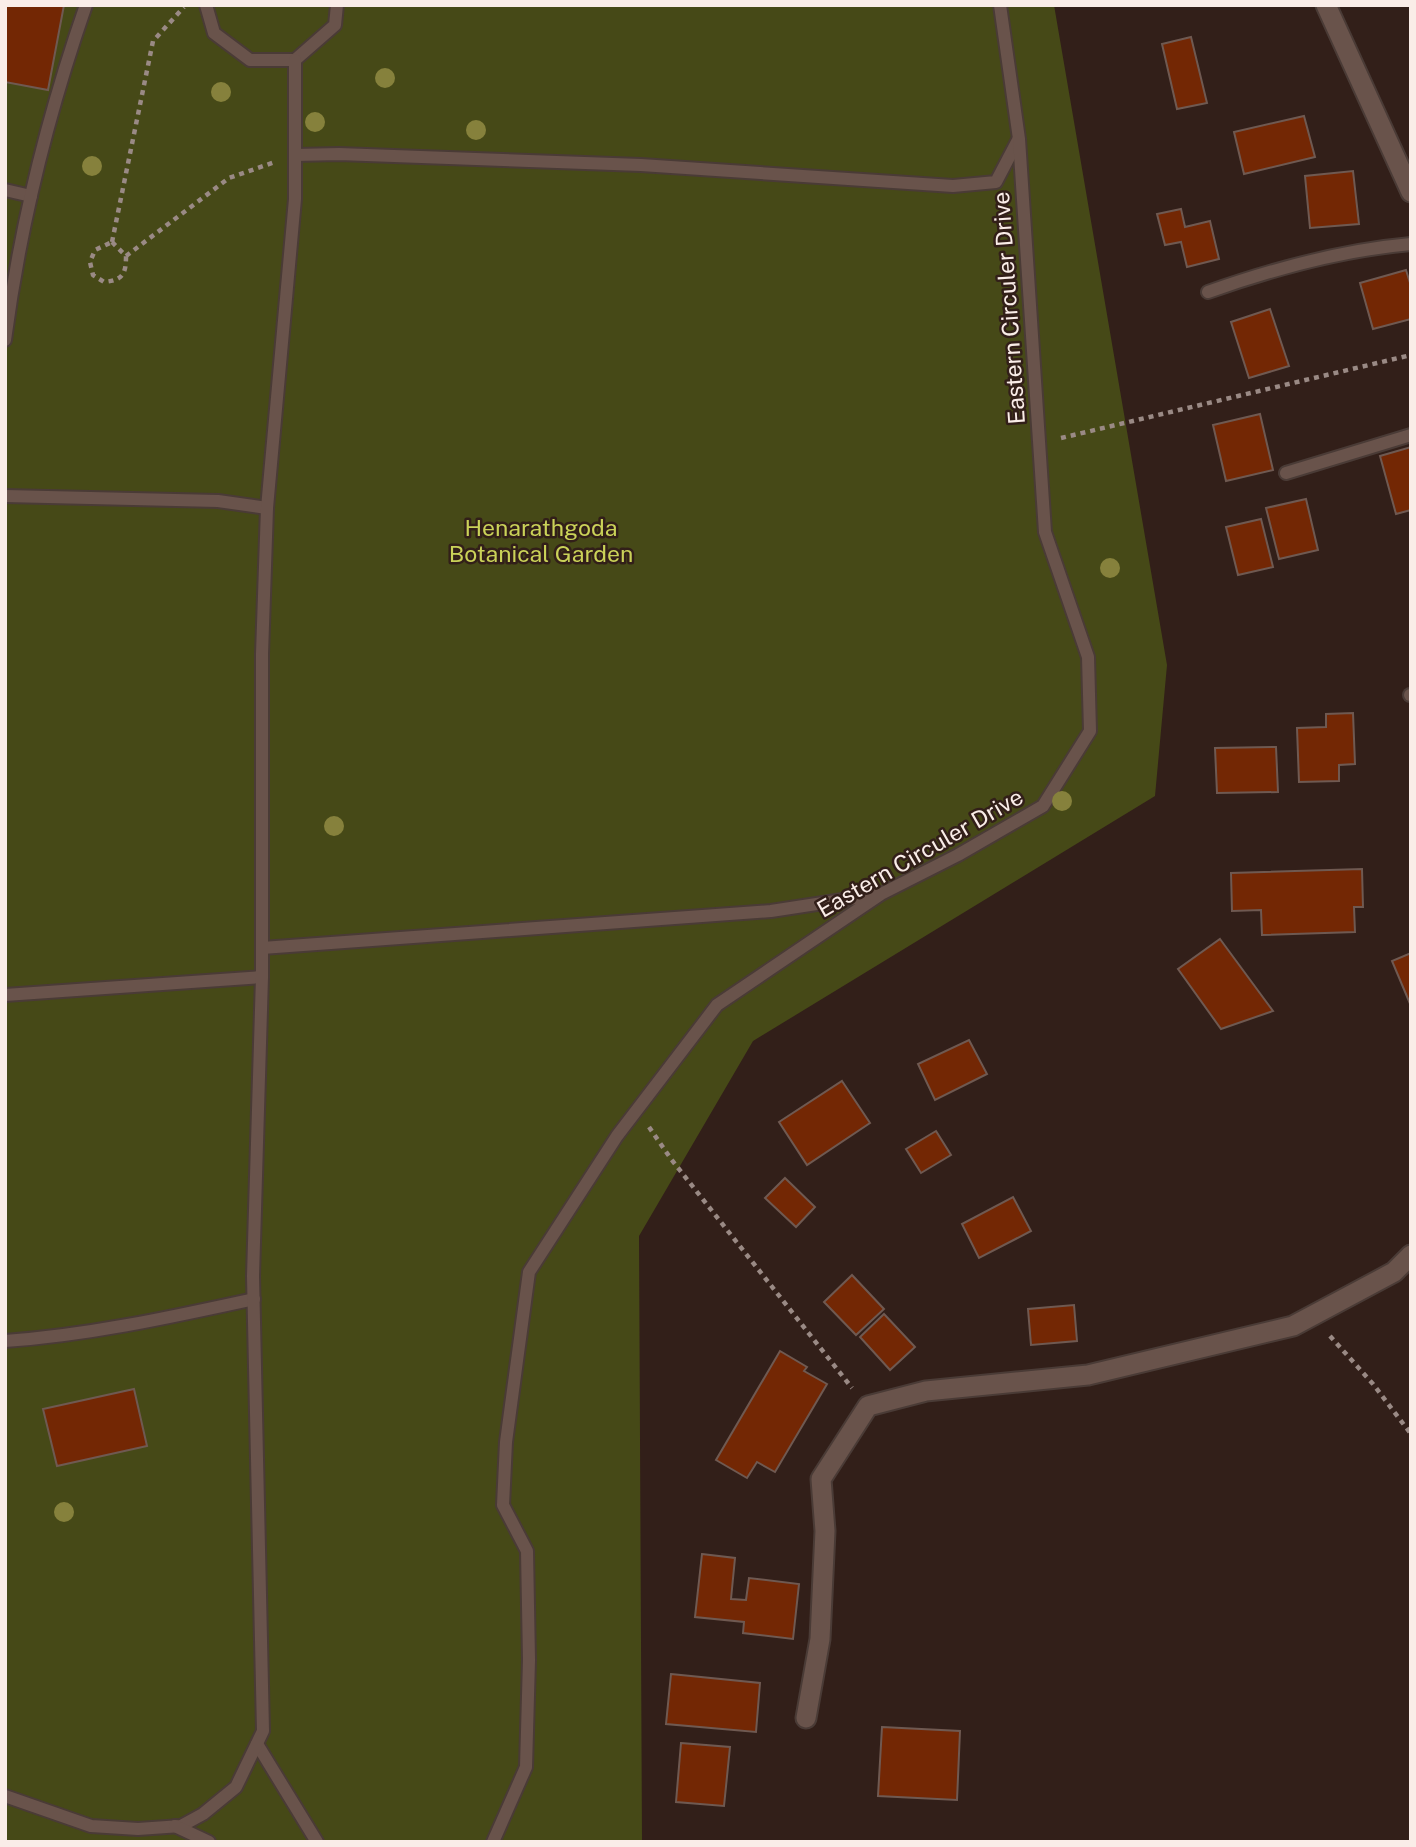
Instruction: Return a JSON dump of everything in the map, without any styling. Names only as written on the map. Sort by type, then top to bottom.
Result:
[{"type":"street","points":[[1326,5],[1411,192]]},
{"type":"street","points":[[806,1718],[820,1639],[825,1531],[821,1479],[867,1406],[926,1391],[1088,1375],[1293,1326],[1394,1272],[1411,1255]]},
{"type":"lane","points":[[5,340],[16,266],[31,196],[65,65],[86,5]]},
{"type":"lane","points":[[206,5],[214,33],[250,60],[295,60],[335,25],[337,5]]},
{"type":"lane","name":"Eastern Circuler Drive","points":[[493,1842],[526,1767],[529,1660],[527,1551],[503,1505],[506,1442],[529,1272],[617,1136],[717,1005],[881,894],[958,855],[1043,806],[1090,731],[1088,657],[1045,532],[1018,139],[1000,5]]},
{"type":"lane","points":[[5,1796],[91,1826],[138,1829],[180,1826],[203,1814],[236,1787],[263,1731],[254,1299],[262,977],[262,654],[267,508],[295,199],[295,60]]},
{"type":"lane","points":[[295,155],[339,154],[641,165],[953,186],[996,182],[1018,139]]},
{"type":"lane","points":[[5,190],[31,196]]},
{"type":"lane","points":[[1208,292],[1267,272],[1386,246],[1411,244]]},
{"type":"lane","points":[[1286,473],[1411,435]]},
{"type":"lane","points":[[5,496],[218,501],[267,508]]},
{"type":"lane","points":[[262,948],[771,911],[881,894]]},
{"type":"lane","points":[[5,995],[262,977]]},
{"type":"lane","points":[[5,1340],[43,1338],[146,1323],[254,1299]]},
{"type":"lane","points":[[257,1744],[317,1842]]},
{"type":"lane","points":[[175,1826],[209,1842]]},
{"type":"path","points":[[111,242],[153,41],[186,5]]},
{"type":"path","points":[[111,242],[96,250],[90,262],[93,275],[104,282],[119,280],[125,273],[126,256],[229,178],[295,155]]},
{"type":"path","points":[[111,242],[126,256]]},
{"type":"path","points":[[1039,443],[1411,355]]},
{"type":"path","points":[[645,1121],[838,1373],[867,1406]]},
{"type":"path","points":[[1313,1317],[1373,1384],[1411,1434]]},
{"type":"green space","name":"Henarathgoda Botanical Garden","points":[[5,5],[1054,5],[1167,665],[1155,796],[753,1041],[639,1236],[642,1842],[5,1842]]},
{"type":"building","points":[[5,5],[64,5],[48,90],[5,82]]},
{"type":"building","points":[[1191,37],[1207,103],[1177,109],[1162,44]]},
{"type":"building","points":[[1304,116],[1315,157],[1244,174],[1234,132]]},
{"type":"building","points":[[1353,171],[1359,224],[1310,228],[1305,176]]},
{"type":"building","points":[[1181,209],[1185,227],[1210,221],[1219,259],[1187,267],[1181,242],[1165,245],[1157,214]]},
{"type":"building","points":[[1406,270],[1411,286],[1411,319],[1373,329],[1360,283]]},
{"type":"building","points":[[1270,309],[1289,366],[1249,378],[1231,322]]},
{"type":"building","points":[[1260,414],[1273,470],[1226,481],[1213,425]]},
{"type":"building","points":[[1411,447],[1411,510],[1396,514],[1380,456]]},
{"type":"building","points":[[1306,499],[1318,550],[1279,559],[1266,508]]},
{"type":"building","points":[[1261,519],[1273,567],[1238,575],[1226,527]]},
{"type":"building","points":[[1353,713],[1355,764],[1339,765],[1339,781],[1299,782],[1297,728],[1326,727],[1326,714]]},
{"type":"building","points":[[1276,747],[1278,792],[1217,793],[1215,748]]},
{"type":"building","points":[[1362,869],[1363,907],[1354,907],[1355,932],[1262,935],[1261,910],[1232,911],[1231,873]]},
{"type":"building","points":[[1220,939],[1273,1011],[1221,1029],[1178,969]]},
{"type":"building","points":[[1411,953],[1411,1006],[1392,961]]},
{"type":"building","points":[[969,1040],[987,1074],[935,1100],[918,1064]]},
{"type":"building","points":[[842,1081],[870,1123],[807,1165],[779,1122]]},
{"type":"building","points":[[936,1131],[951,1155],[921,1173],[906,1149]]},
{"type":"building","points":[[785,1178],[815,1207],[796,1227],[765,1198]]},
{"type":"building","points":[[1013,1197],[1031,1231],[979,1258],[962,1224]]},
{"type":"building","points":[[852,1275],[884,1309],[856,1335],[824,1302]]},
{"type":"building","points":[[1074,1305],[1077,1341],[1031,1345],[1028,1309]]},
{"type":"building","points":[[884,1314],[915,1347],[890,1370],[860,1337]]},
{"type":"building","points":[[780,1351],[807,1367],[804,1371],[827,1384],[775,1472],[757,1462],[747,1478],[716,1460]]},
{"type":"building","points":[[134,1389],[147,1446],[57,1466],[43,1409]]},
{"type":"building","points":[[702,1554],[735,1558],[731,1599],[746,1600],[749,1578],[799,1584],[793,1639],[743,1633],[744,1622],[695,1617]]},
{"type":"building","points":[[671,1674],[760,1683],[756,1732],[666,1724]]},
{"type":"building","points":[[882,1727],[960,1731],[957,1800],[878,1796]]},
{"type":"building","points":[[681,1743],[730,1747],[724,1806],[676,1802]]}]
